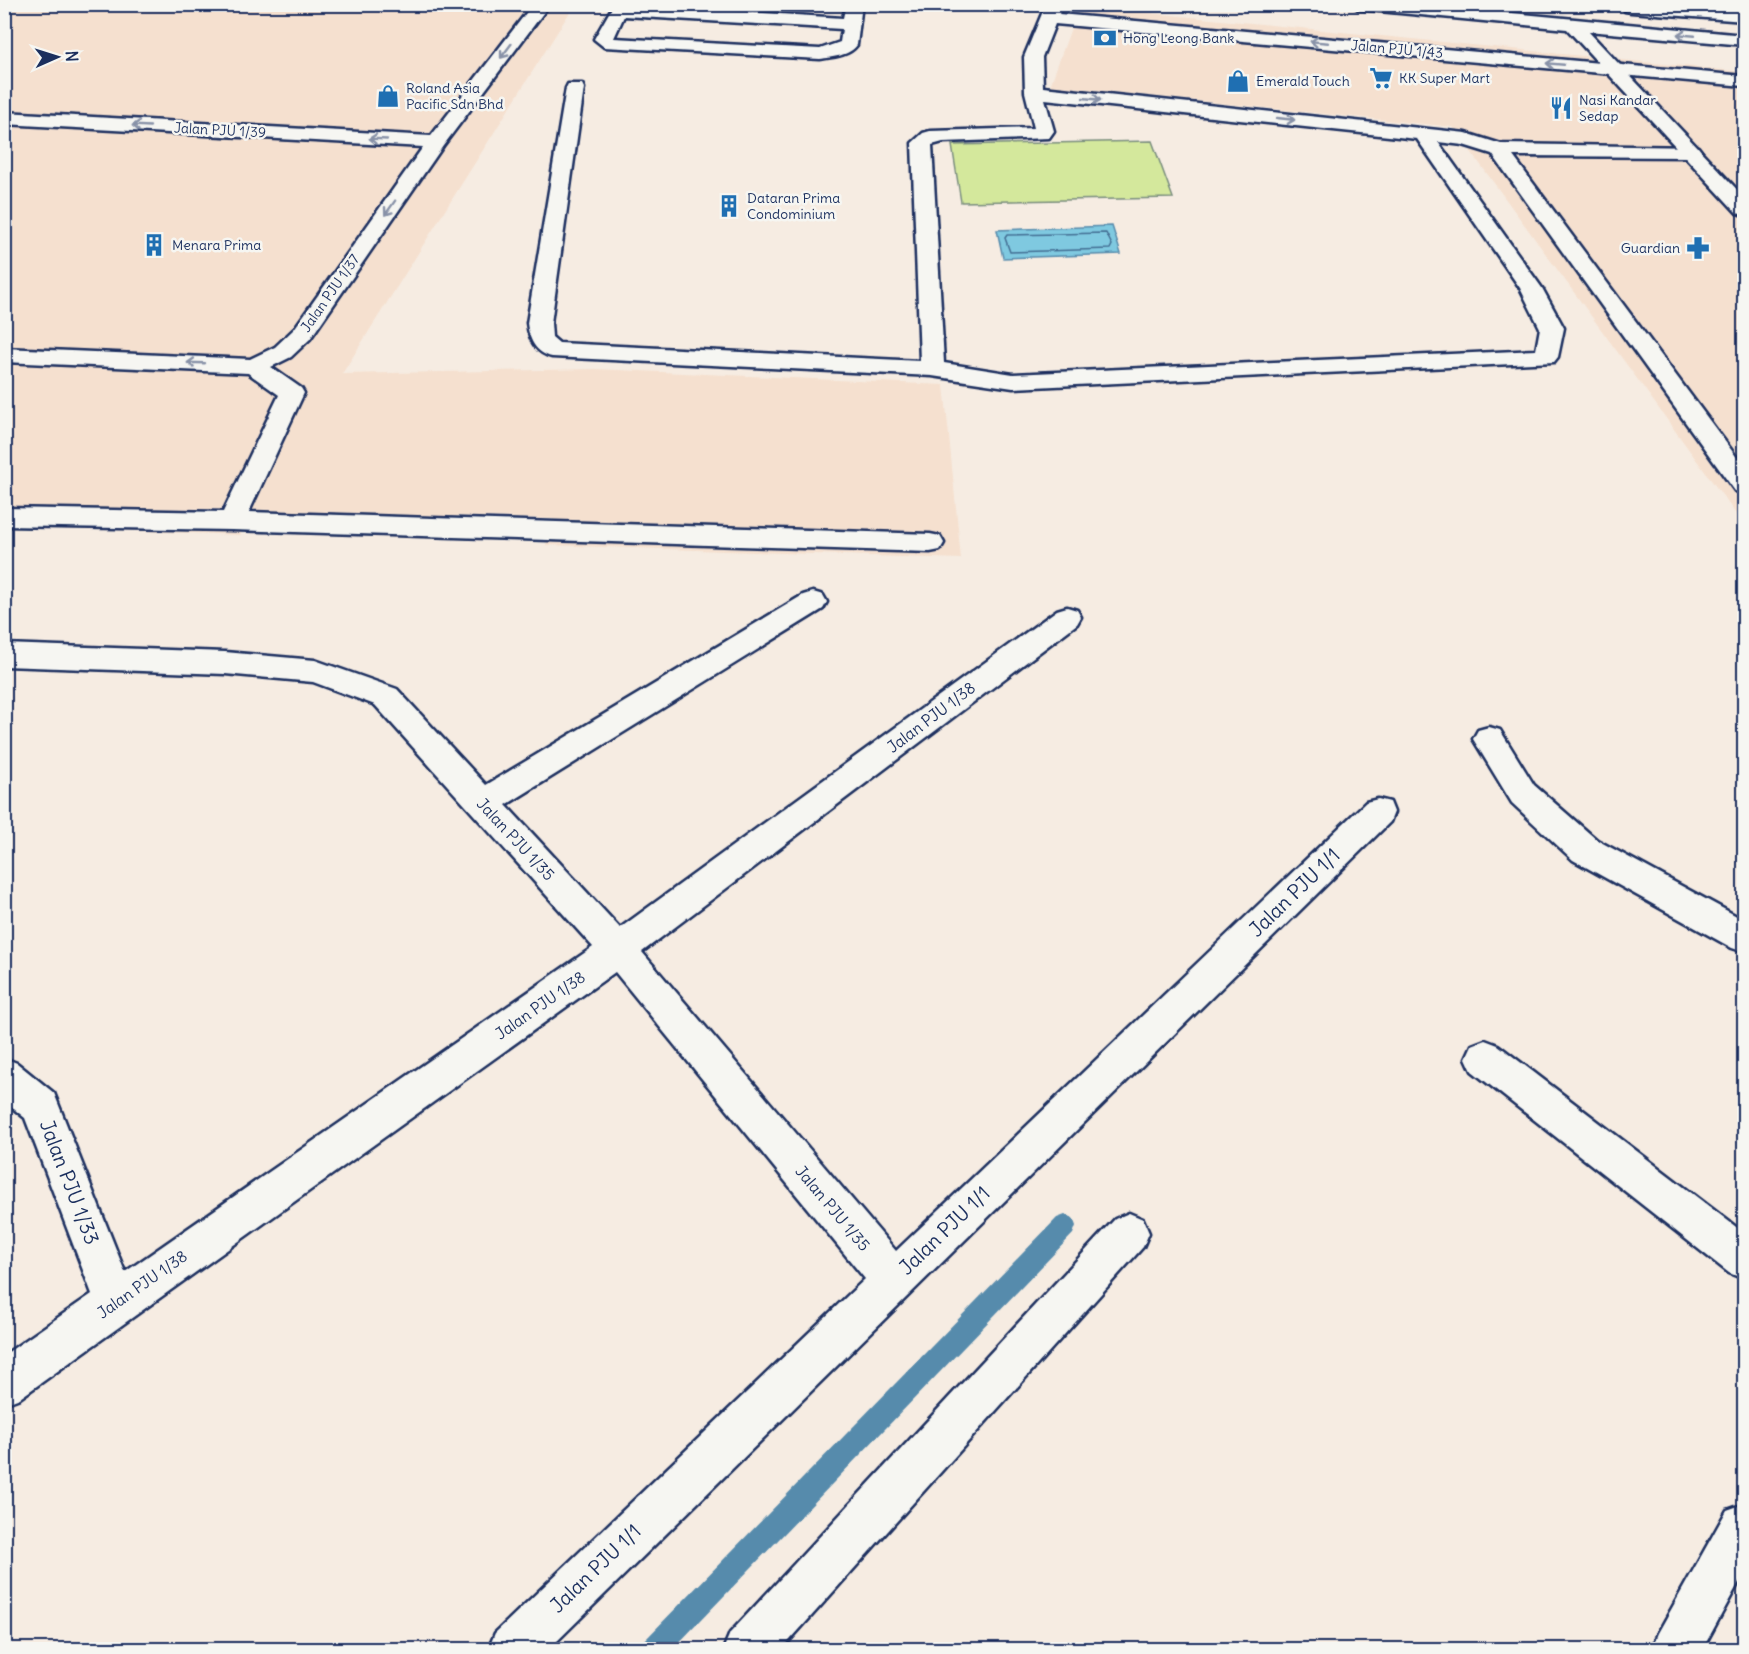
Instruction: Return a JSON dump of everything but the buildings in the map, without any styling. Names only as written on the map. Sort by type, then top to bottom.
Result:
[{"type":"street","name":"Jalan PJU 1/37","points":[[4,355],[254,366],[283,352],[302,334],[436,142],[542,4]]},
{"type":"street","points":[[851,24],[621,8],[603,39],[622,46],[820,54],[836,51],[848,45],[854,4]]},
{"type":"street","points":[[1358,4],[1744,40]]},
{"type":"street","points":[[1614,6],[1744,16]]},
{"type":"street","points":[[932,369],[922,143],[930,137],[943,136],[1042,135],[1044,131],[1034,92],[1033,57],[1052,11]]},
{"type":"street","name":"Jalan PJU 1/43","points":[[1052,11],[1744,81]]},
{"type":"street","points":[[1572,24],[1744,209]]},
{"type":"street","points":[[575,88],[539,323],[541,338],[552,350],[932,369],[1013,381],[1546,357],[1552,328],[1532,288],[1423,134]]},
{"type":"street","points":[[1034,92],[1466,139],[1499,150],[1691,152]]},
{"type":"street","name":"Jalan PJU 1/39","points":[[4,118],[436,142]]},
{"type":"street","points":[[1499,150],[1744,485]]},
{"type":"street","points":[[232,521],[292,393],[254,366]]},
{"type":"street","points":[[4,517],[232,521],[930,543]]},
{"type":"street","points":[[483,803],[813,602]]},
{"type":"street","name":"Jalan PJU 1/38","points":[[4,1382],[618,950],[1067,617]]},
{"type":"street","name":"Jalan PJU 1/35","points":[[4,655],[225,663],[315,671],[386,698],[618,950],[892,1279]]},
{"type":"street","points":[[1489,739],[1522,794],[1585,850],[1744,937]]},
{"type":"street","name":"Jalan PJU 1/1","points":[[512,1650],[892,1279],[1378,812]]},
{"type":"street","points":[[1485,1058],[1744,1258]]},
{"type":"street","name":"Jalan PJU 1/33","points":[[4,1076],[40,1106],[117,1301]]},
{"type":"street","points":[[747,1650],[1129,1233]]},
{"type":"street","points":[[1675,1650],[1744,1527]]},
{"type":"shaded area","points":[[575,4],[342,374],[595,369],[944,385],[961,559],[546,545],[553,519],[255,511],[240,535],[5,526],[5,5]]},
{"type":"shaded area","points":[[1079,6],[1744,72],[1744,525],[1453,127],[1050,86]]},
{"type":"green space","points":[[1152,141],[1173,198],[961,202],[952,145]]},
{"type":"water","points":[[1112,226],[1121,254],[1003,258],[997,230]]},
{"type":"waterway","points":[[653,1650],[1065,1226]]},
{"type":"place","name":"Hong Leong Bank","points":[[1105,38]]},
{"type":"place","name":"KK Super Mart","points":[[1381,78]]},
{"type":"place","name":"Emerald Touch","points":[[1238,81]]},
{"type":"place","name":"Roland Asia Pacific Sdn Bhd","points":[[388,96]]},
{"type":"place","name":"Nasi Kandar Sedap","points":[[1561,108]]},
{"type":"place","name":"Dataran Prima Condominium","points":[[729,206]]},
{"type":"place","name":"Menara Prima","points":[[154,245]]},
{"type":"place","name":"Guardian","points":[[1698,248]]}]
